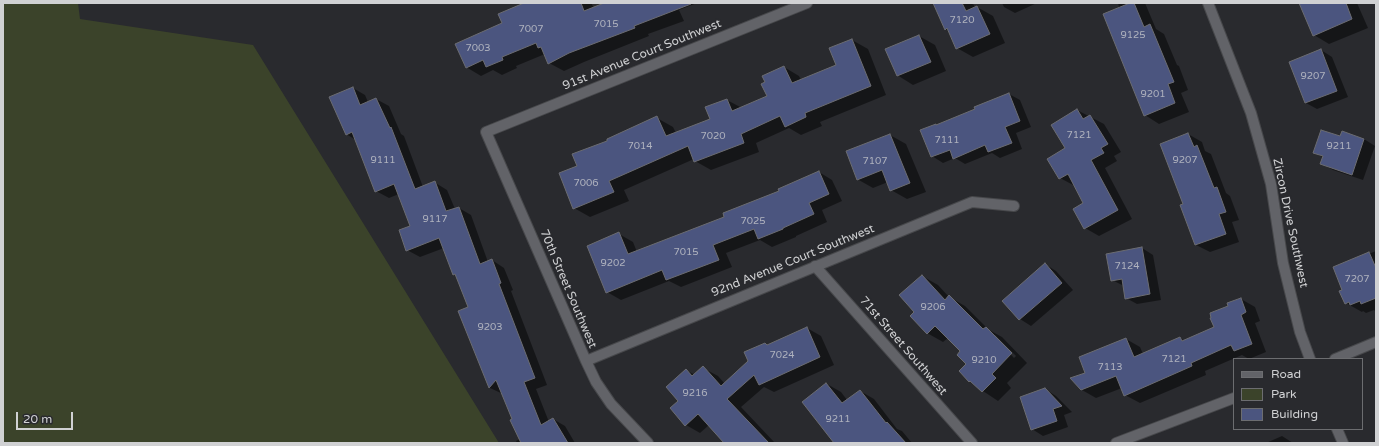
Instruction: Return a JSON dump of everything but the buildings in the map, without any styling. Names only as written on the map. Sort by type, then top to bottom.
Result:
[{"type":"street","name":"91st Avenue Court Southwest","points":[[486,132],[807,3]]},
{"type":"street","name":"Zircon Drive Southwest","points":[[1208,3],[1251,113],[1271,184],[1283,263],[1300,332],[1310,358]]},
{"type":"street","name":"70th Street Southwest","points":[[486,132],[596,382],[611,404],[648,443]]},
{"type":"street","name":"92nd Avenue Court Southwest","points":[[586,361],[972,202],[1014,206]]},
{"type":"street","name":"71st Street Southwest","points":[[815,266],[972,443]]},
{"type":"street","points":[[1337,358],[1376,342]]},
{"type":"street","points":[[1116,443],[1233,398]]},
{"type":"street","points":[[1337,430],[1343,443]]},
{"type":"green space","points":[[3,3],[78,3],[80,19],[253,45],[499,443],[3,443]]}]
